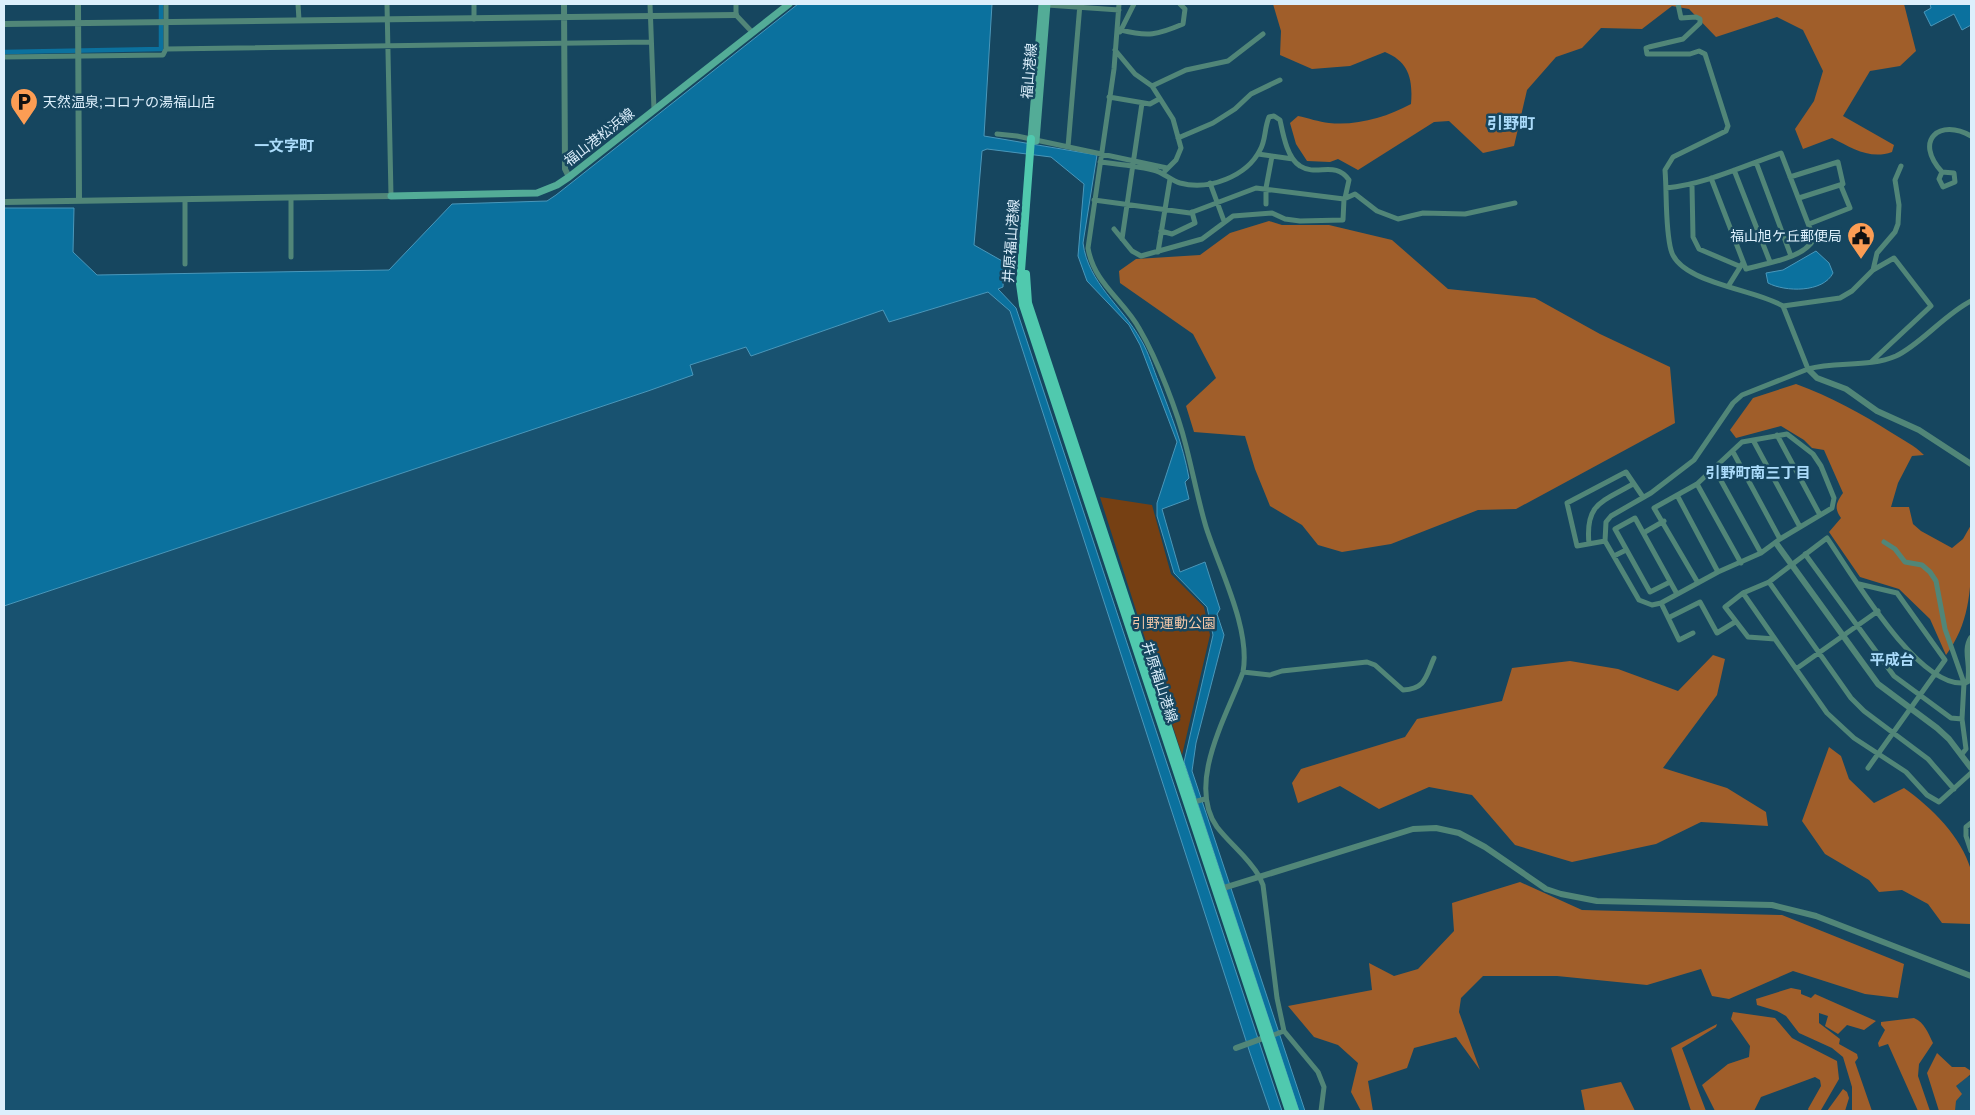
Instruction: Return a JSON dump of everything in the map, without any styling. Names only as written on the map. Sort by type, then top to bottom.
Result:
[{"type":"main road","name":"福山港松浜線","points":[[391,196],[537,193],[552,188],[570,177],[789,4]]},
{"type":"main road","name":"福山港線","points":[[1034,141],[1045,4]]},
{"type":"main road","name":"井原福山港線","points":[[1034,141],[1020,284],[1023,305],[1192,803],[1289,1111]]},
{"type":"main road","name":"井原福山港線","points":[[1267,1037],[1295,1111]]},
{"type":"street","points":[[78,4],[79,201]]},
{"type":"street","points":[[4,57],[163,55],[166,50],[162,22],[166,4]]},
{"type":"street","points":[[298,4],[298,20]]},
{"type":"street","points":[[4,202],[391,196],[388,4]]},
{"type":"street","points":[[474,4],[474,19]]},
{"type":"street","points":[[564,4],[565,169],[570,177]]},
{"type":"street","points":[[650,4],[654,110]]},
{"type":"street","points":[[736,4],[736,15],[752,32]]},
{"type":"street","points":[[1045,4],[1119,7],[1109,97],[1088,237],[1090,260],[1096,274],[1140,329],[1183,434],[1206,527],[1243,636],[1245,657],[1243,672],[1207,766],[1204,799],[1216,826],[1260,876],[1263,885],[1277,998],[1284,1031],[1318,1072],[1324,1088],[1321,1111]]},
{"type":"street","points":[[1116,35],[1121,30],[1134,4]]},
{"type":"street","points":[[1121,30],[1151,35],[1183,24],[1185,9],[1180,4]]},
{"type":"street","points":[[1678,4],[1678,12],[1681,18],[1696,17],[1700,19],[1700,23],[1683,39],[1646,48],[1647,54],[1690,54],[1699,51],[1705,54],[1728,126],[1726,131],[1673,157],[1665,170],[1670,249],[1676,263],[1693,274],[1729,285],[1783,306],[1840,298],[1852,291],[1873,270],[1894,258],[1931,306],[1872,362]]},
{"type":"street","points":[[1068,147],[1080,6]]},
{"type":"street","points":[[4,24],[736,15]]},
{"type":"street","points":[[1152,86],[1186,70],[1228,61],[1262,34]]},
{"type":"street","points":[[166,50],[650,42]]},
{"type":"street","points":[[1115,50],[1135,74],[1152,86],[1173,119],[1181,148],[1176,160],[1165,171]]},
{"type":"street","points":[[1178,138],[1213,123],[1234,109],[1250,94],[1280,80]]},
{"type":"street","points":[[1109,97],[1150,104],[1159,99]]},
{"type":"street","points":[[1122,239],[1142,103]]},
{"type":"street","points":[[1114,229],[1132,251],[1142,256],[1202,239],[1233,216],[1272,213],[1285,219],[1300,221],[1343,220],[1344,199],[1349,180],[1344,172],[1335,169],[1324,170],[1300,167],[1293,159],[1284,139],[1280,120],[1274,116],[1269,118],[1264,129],[1264,140],[1258,154],[1250,165],[1225,180],[1210,183],[1187,184],[1170,179]]},
{"type":"street","points":[[1942,172],[1929,152],[1929,143],[1933,136],[1943,130],[1952,130],[1971,136]]},
{"type":"street","points":[[997,134],[1134,160],[1165,171],[1170,179],[1158,252]]},
{"type":"street","points":[[1666,188],[1692,186],[1711,178],[1781,153],[1814,239],[1810,246],[1791,256],[1746,270],[1741,264],[1711,178]]},
{"type":"street","points":[[1258,154],[1293,159]]},
{"type":"street","points":[[1266,204],[1266,188],[1272,156]]},
{"type":"street","points":[[1100,162],[1165,171]]},
{"type":"street","points":[[1756,162],[1791,256]]},
{"type":"street","points":[[1790,177],[1838,162],[1844,180],[1841,186],[1799,198]]},
{"type":"street","points":[[1873,270],[1877,253],[1895,232],[1898,224],[1899,205],[1895,180],[1901,166]]},
{"type":"street","points":[[1734,170],[1770,262]]},
{"type":"street","points":[[1210,183],[1224,221]]},
{"type":"street","points":[[1692,186],[1693,237],[1699,249],[1741,264]]},
{"type":"street","points":[[1809,224],[1850,208],[1841,186]]},
{"type":"street","points":[[1094,200],[1192,212],[1256,188],[1266,188],[1344,199],[1355,194],[1377,211],[1398,219],[1423,213],[1465,214],[1515,203]]},
{"type":"street","points":[[291,198],[291,257]]},
{"type":"street","points":[[185,200],[185,264]]},
{"type":"street","points":[[1162,231],[1172,234],[1195,223],[1192,212]]},
{"type":"street","points":[[1729,285],[1741,264]]},
{"type":"street","points":[[1698,583],[1664,521],[1654,508],[1698,484],[1742,442],[1787,434],[1813,454],[1827,477],[1834,498],[1832,508],[1800,526],[1761,553],[1718,572],[1698,583],[1677,594],[1661,603],[1652,605],[1639,600],[1605,541],[1606,522],[1611,516],[1643,497],[1694,460],[1733,403],[1742,395],[1821,365],[1872,362],[1901,353],[1971,301]]},
{"type":"street","points":[[1783,306],[1808,369],[1817,378],[1846,389],[1883,415],[1919,430],[1971,464]]},
{"type":"street","points":[[1777,435],[1820,515]]},
{"type":"street","points":[[1753,440],[1800,526]]},
{"type":"street","points":[[1733,452],[1791,564],[1878,684],[1937,728],[1962,754],[1971,768]]},
{"type":"street","points":[[1714,468],[1761,553]]},
{"type":"street","points":[[1605,541],[1577,546],[1567,503],[1626,472],[1643,497]]},
{"type":"street","points":[[1589,544],[1587,526],[1592,510],[1601,502],[1633,484]]},
{"type":"street","points":[[1698,484],[1741,563]]},
{"type":"street","points":[[1677,495],[1718,572]]},
{"type":"street","points":[[1670,582],[1650,592],[1615,529],[1636,518],[1677,594]]},
{"type":"street","points":[[1644,532],[1664,521]]},
{"type":"street","points":[[1775,639],[1748,637],[1725,607],[1742,593],[1769,582],[1827,538],[1909,653],[1951,683],[1964,683],[1968,681],[1966,647],[1971,638]]},
{"type":"street","points":[[1884,542],[1895,550],[1905,562],[1922,565],[1936,581],[1945,629],[1964,683],[1962,719],[1966,749],[1962,754]]},
{"type":"street","points":[[1614,556],[1626,550]]},
{"type":"street","points":[[1805,554],[1856,627],[1894,676],[1952,718],[1962,719]]},
{"type":"street","points":[[1769,582],[1851,698],[1894,734],[1928,759],[1954,789]]},
{"type":"street","points":[[1859,584],[1896,593],[1945,660],[1868,768]]},
{"type":"street","points":[[1742,593],[1827,713],[1854,738],[1878,756],[1906,772],[1927,795],[1939,802],[1971,774]]},
{"type":"street","points":[[1670,618],[1700,602],[1717,633],[1735,622]]},
{"type":"street","points":[[1661,603],[1670,618],[1679,640],[1693,633]]},
{"type":"street","points":[[1796,670],[1878,611]]},
{"type":"street","points":[[1243,672],[1270,675],[1282,671],[1367,662],[1375,664],[1403,690],[1415,690],[1422,685],[1434,658]]},
{"type":"street","points":[[1192,803],[1204,799]]},
{"type":"street","points":[[1971,823],[1966,827],[1966,836],[1971,851]]},
{"type":"street","points":[[1218,889],[1413,829],[1436,828],[1468,838],[1546,888],[1561,894],[1597,901],[1772,905],[1816,916],[1971,976]]},
{"type":"street","points":[[1236,1048],[1284,1031]]},
{"type":"shaded area","points":[[798,4],[992,4],[984,136],[1097,155],[1083,243],[1086,257],[1099,282],[1144,345],[1180,442],[1189,478],[1185,482],[1189,499],[1162,509],[1180,572],[1205,562],[1220,609],[1217,614],[1224,635],[1196,743],[1192,771],[1305,1111],[1299,1111],[1184,762],[1213,635],[1207,607],[1174,573],[1157,516],[1157,503],[1177,442],[1140,345],[1129,325],[1087,281],[1078,256],[1084,184],[1051,157],[987,149],[982,151],[974,245],[1004,262],[1003,287],[998,289],[1016,308],[1282,1111],[1270,1111],[1250,1053],[1010,311],[988,292],[889,322],[883,310],[751,356],[746,347],[690,365],[693,375],[648,391],[4,606],[4,208],[74,208],[73,252],[97,275],[389,270],[452,204],[547,201]]},
{"type":"shaded area","points":[[1273,4],[1904,4],[1916,51],[1900,66],[1870,71],[1843,116],[1894,145],[1892,152],[1876,155],[1869,154],[1832,138],[1803,149],[1795,129],[1814,101],[1823,71],[1803,30],[1777,17],[1716,37],[1689,9],[1672,6],[1642,29],[1601,28],[1582,48],[1556,57],[1527,90],[1514,146],[1483,153],[1449,121],[1434,122],[1358,170],[1338,159],[1330,162],[1307,161],[1296,144],[1290,123],[1298,116],[1340,124],[1371,120],[1392,113],[1411,104],[1411,87],[1408,72],[1399,61],[1385,52],[1350,66],[1312,69],[1280,55],[1281,31]]},
{"type":"shaded area","points":[[1930,4],[1971,4],[1971,25],[1962,30],[1954,14],[1931,26],[1924,12],[1931,8]]},
{"type":"shaded area","points":[[1269,221],[1282,225],[1329,225],[1392,240],[1448,289],[1535,298],[1600,334],[1670,367],[1675,423],[1516,509],[1478,510],[1391,544],[1342,552],[1318,545],[1302,525],[1270,506],[1255,469],[1245,436],[1194,432],[1186,406],[1216,378],[1193,334],[1120,283],[1119,271],[1136,259],[1200,255],[1230,233]]},
{"type":"shaded area","points":[[1816,251],[1829,263],[1833,273],[1828,280],[1813,287],[1803,289],[1784,288],[1768,283],[1766,273],[1783,270]]},
{"type":"shaded area","points":[[988,292],[1010,311],[1274,1111],[4,1111],[4,606],[692,375],[690,365],[747,346],[751,356],[883,310],[890,322]]},
{"type":"shaded area","points":[[1796,384],[1857,412],[1916,448],[1924,455],[1912,456],[1898,483],[1891,507],[1909,507],[1913,524],[1921,531],[1952,548],[1963,539],[1971,525],[1971,577],[1967,609],[1962,625],[1946,655],[1930,619],[1899,589],[1860,577],[1829,532],[1841,518],[1837,511],[1837,506],[1843,493],[1824,450],[1812,448],[1804,440],[1781,426],[1736,438],[1730,430],[1753,398]]},
{"type":"shaded area","points":[[1713,655],[1725,659],[1717,695],[1663,768],[1727,788],[1766,812],[1768,826],[1701,822],[1656,844],[1572,862],[1515,845],[1472,795],[1429,787],[1379,809],[1340,786],[1298,803],[1292,783],[1301,769],[1405,737],[1417,719],[1502,701],[1512,668],[1570,661],[1618,669],[1678,691]]},
{"type":"shaded area","points":[[1829,747],[1841,756],[1849,779],[1874,803],[1904,788],[1925,804],[1953,834],[1971,870],[1973,889],[1971,924],[1942,923],[1928,904],[1902,890],[1879,892],[1869,880],[1825,854],[1802,821]]},
{"type":"shaded area","points":[[1520,882],[1582,910],[1782,915],[1904,964],[1898,998],[1865,994],[1793,971],[1729,999],[1712,996],[1701,969],[1647,985],[1557,976],[1483,976],[1461,998],[1459,1012],[1480,1070],[1456,1037],[1414,1048],[1407,1068],[1368,1081],[1373,1111],[1361,1111],[1351,1092],[1358,1063],[1338,1045],[1314,1037],[1288,1006],[1372,990],[1369,963],[1394,976],[1418,969],[1454,931],[1452,903]]},
{"type":"shaded area","points":[[1791,988],[1801,990],[1801,994],[1811,998],[1815,994],[1876,1021],[1864,1030],[1847,1025],[1838,1034],[1825,1026],[1828,1016],[1819,1013],[1819,1023],[1840,1039],[1839,1044],[1857,1054],[1858,1058],[1855,1062],[1872,1111],[1852,1111],[1852,1087],[1843,1057],[1832,1048],[1799,1033],[1786,1016],[1757,1005],[1756,999]]},
{"type":"shaded area","points":[[1733,1012],[1775,1018],[1792,1038],[1837,1061],[1839,1079],[1821,1110],[1809,1111],[1808,1109],[1821,1086],[1820,1080],[1815,1077],[1761,1097],[1754,1111],[1715,1111],[1702,1085],[1728,1064],[1749,1057],[1750,1046],[1731,1019]]},
{"type":"shaded area","points":[[1914,1018],[1924,1025],[1933,1043],[1919,1064],[1918,1076],[1930,1111],[1918,1111],[1888,1044],[1879,1047],[1878,1043],[1885,1030],[1881,1022]]},
{"type":"shaded area","points":[[1717,1024],[1716,1027],[1682,1048],[1706,1111],[1691,1111],[1671,1048]]},
{"type":"shaded area","points":[[1937,1053],[1952,1067],[1965,1067],[1971,1071],[1971,1074],[1956,1086],[1962,1094],[1956,1101],[1955,1111],[1939,1111],[1927,1073]]},
{"type":"shaded area","points":[[1967,1076],[1971,1077],[1971,1111],[1955,1111],[1956,1086]]},
{"type":"shaded area","points":[[1621,1082],[1635,1111],[1585,1111],[1581,1090]]},
{"type":"shaded area","points":[[1843,1089],[1847,1092],[1849,1098],[1845,1111],[1827,1111]]},
{"type":"green space","name":"引野運動公園","points":[[1100,497],[1152,505],[1171,574],[1204,607],[1210,635],[1182,755]]},
{"type":"waterway","points":[[4,52],[161,49],[161,4]]},
{"type":"place","name":"天然温泉;コロナの湯福山店","points":[[24,126]]},
{"type":"place","name":"福山旭ケ丘郵便局","points":[[1861,260]]},
{"type":"district","name":"引野町","points":[[1511,123]]},
{"type":"district","name":"一文字町","points":[[284,146]]},
{"type":"district","name":"引野町南三丁目","points":[[1758,473]]},
{"type":"district","name":"平成台","points":[[1892,660]]}]
